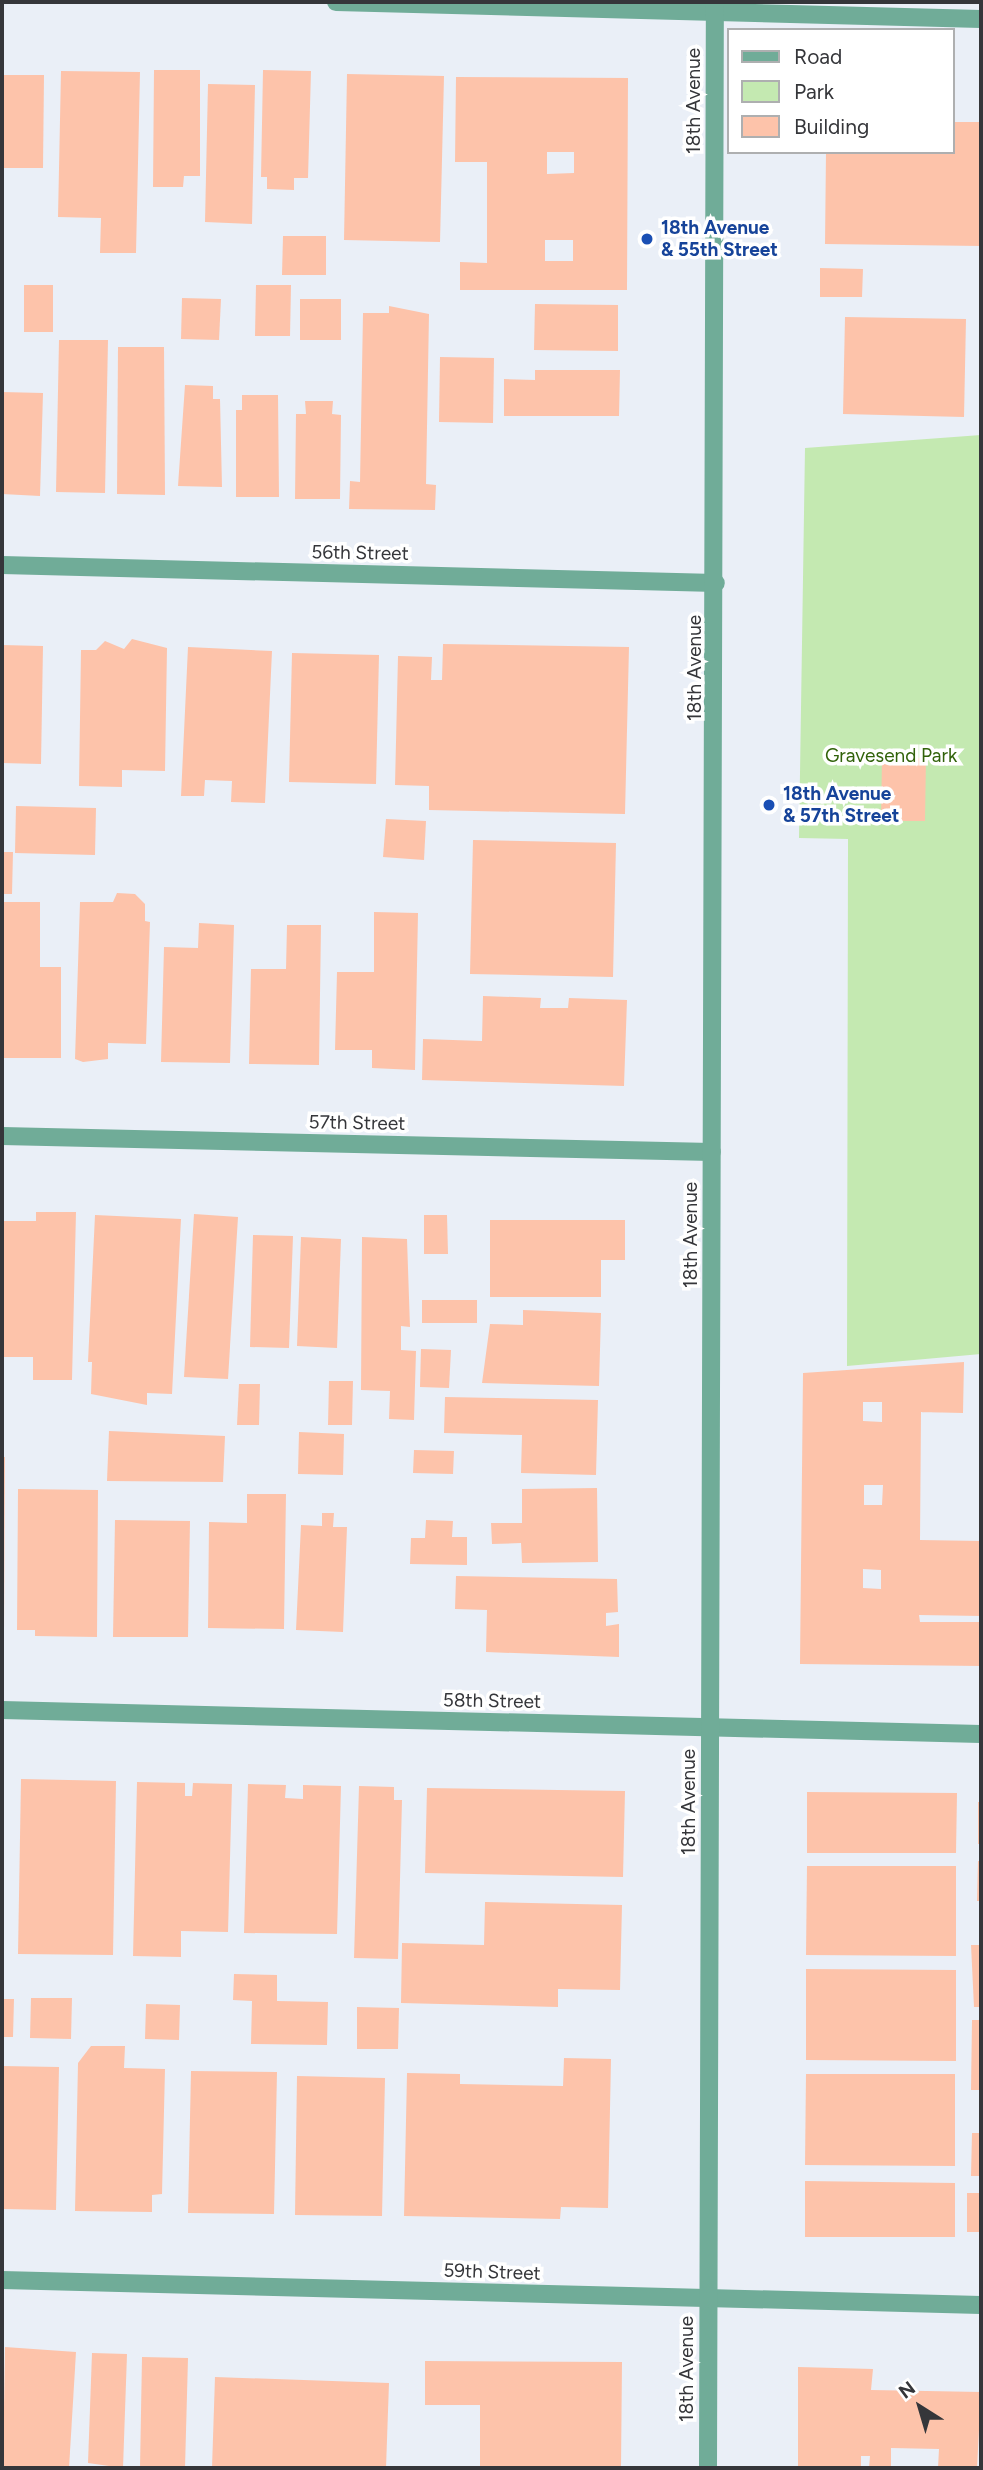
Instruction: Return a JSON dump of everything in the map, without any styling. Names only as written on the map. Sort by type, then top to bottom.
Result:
[{"type":"street","points":[[336,2],[715,7],[981,19]]},
{"type":"street","name":"18th Avenue","points":[[708,2468],[716,583],[715,7]]},
{"type":"street","name":"56th Street","points":[[2,565],[716,583]]},
{"type":"street","name":"57th Street","points":[[2,1136],[712,1152]]},
{"type":"street","name":"58th Street","points":[[2,1710],[981,1734]]},
{"type":"street","name":"59th Street","points":[[2,2280],[981,2305]]},
{"type":"green space","name":"Gravesend Park","points":[[981,435],[981,1354],[847,1366],[848,839],[799,838],[805,448]]},
{"type":"building","points":[[154,70],[200,70],[200,176],[184,176],[183,187],[153,187]]},
{"type":"building","points":[[263,70],[311,71],[308,178],[294,178],[294,190],[267,189],[267,177],[261,177]]},
{"type":"building","points":[[61,71],[140,72],[136,253],[100,253],[101,218],[58,217]]},
{"type":"building","points":[[347,74],[444,76],[440,242],[344,240]]},
{"type":"building","points":[[2,75],[44,75],[43,168],[2,168]]},
{"type":"building","points":[[456,77],[628,78],[627,290],[460,290],[460,262],[487,263],[487,162],[455,162]],"holes":[[[547,152],[574,152],[574,173],[547,174]],[[545,240],[573,240],[573,261],[545,261]]]},
{"type":"building","points":[[208,84],[255,85],[252,224],[205,222]]},
{"type":"building","points":[[955,122],[981,122],[981,246],[825,244],[826,154],[955,154]]},
{"type":"building","points":[[283,236],[326,236],[326,275],[282,275]]},
{"type":"building","points":[[820,268],[863,269],[862,297],[820,297]]},
{"type":"building","points":[[24,285],[53,285],[53,332],[24,332]]},
{"type":"building","points":[[256,285],[291,285],[290,336],[255,336]]},
{"type":"building","points":[[182,298],[221,299],[219,340],[181,339]]},
{"type":"building","points":[[300,299],[341,299],[341,340],[300,340]]},
{"type":"building","points":[[535,304],[618,305],[618,351],[534,350]]},
{"type":"building","points":[[389,306],[429,314],[426,484],[436,485],[435,510],[349,509],[350,481],[360,482],[363,313],[389,313]]},
{"type":"building","points":[[845,317],[966,319],[964,417],[843,414]]},
{"type":"building","points":[[59,340],[108,340],[105,493],[56,492]]},
{"type":"building","points":[[118,347],[164,347],[165,495],[117,494]]},
{"type":"building","points":[[440,357],[494,358],[493,423],[439,422]]},
{"type":"building","points":[[535,370],[620,370],[619,416],[504,416],[504,379],[535,380]]},
{"type":"building","points":[[185,385],[213,386],[213,399],[220,399],[222,487],[178,486]]},
{"type":"building","points":[[2,392],[43,393],[40,496],[2,494]]},
{"type":"building","points":[[242,395],[278,395],[279,497],[236,497],[236,410],[242,410]]},
{"type":"building","points":[[305,401],[333,401],[332,414],[341,415],[340,499],[295,499],[296,414],[306,414]]},
{"type":"building","points":[[132,639],[167,648],[165,771],[122,770],[122,787],[79,786],[81,650],[96,650],[105,641],[124,649]]},
{"type":"building","points":[[443,644],[629,647],[625,814],[429,810],[429,786],[395,785],[398,656],[432,657],[431,680],[442,680]]},
{"type":"building","points":[[2,645],[43,646],[41,764],[2,763]]},
{"type":"building","points":[[188,647],[272,651],[265,803],[231,802],[232,781],[205,780],[204,796],[181,796]]},
{"type":"building","points":[[292,653],[379,655],[376,784],[289,782]]},
{"type":"building","points":[[882,757],[926,758],[925,821],[881,821]]},
{"type":"building","points":[[16,806],[96,808],[95,855],[15,853]]},
{"type":"building","points":[[386,819],[426,821],[424,860],[383,857]]},
{"type":"building","points":[[473,840],[616,843],[613,977],[470,974]]},
{"type":"building","points":[[2,852],[13,852],[12,894],[2,894]]},
{"type":"building","points":[[117,893],[135,894],[145,904],[145,921],[150,922],[146,1044],[108,1043],[108,1059],[83,1062],[75,1059],[80,902],[113,902]]},
{"type":"building","points":[[2,902],[40,902],[40,967],[61,967],[61,1058],[2,1058]]},
{"type":"building","points":[[374,912],[418,913],[415,1070],[372,1068],[372,1050],[335,1050],[337,972],[374,972]]},
{"type":"building","points":[[199,923],[234,925],[230,1063],[161,1062],[164,947],[198,948]]},
{"type":"building","points":[[287,925],[321,925],[319,1065],[249,1064],[251,969],[286,969]]},
{"type":"building","points":[[483,996],[541,998],[540,1008],[568,1008],[569,998],[627,1000],[624,1086],[422,1080],[423,1039],[482,1041]]},
{"type":"building","points":[[36,1212],[76,1212],[72,1380],[33,1380],[33,1357],[2,1357],[2,1221],[36,1221]]},
{"type":"building","points":[[194,1214],[238,1217],[228,1379],[184,1377]]},
{"type":"building","points":[[95,1215],[181,1219],[172,1394],[147,1393],[147,1405],[91,1394],[92,1362],[88,1362]]},
{"type":"building","points":[[424,1215],[447,1215],[448,1254],[424,1254]]},
{"type":"building","points":[[490,1220],[625,1220],[625,1260],[601,1260],[601,1297],[490,1297]]},
{"type":"building","points":[[253,1235],[293,1236],[289,1348],[250,1347]]},
{"type":"building","points":[[301,1237],[341,1239],[337,1348],[297,1346]]},
{"type":"building","points":[[362,1237],[407,1239],[410,1327],[401,1326],[401,1350],[416,1351],[414,1420],[389,1419],[390,1391],[361,1390]]},
{"type":"building","points":[[422,1300],[477,1300],[477,1323],[422,1323]]},
{"type":"building","points":[[523,1310],[601,1313],[599,1386],[482,1383],[490,1324],[523,1325]]},
{"type":"building","points":[[421,1349],[451,1350],[449,1388],[420,1387]]},
{"type":"building","points":[[964,1362],[963,1413],[921,1412],[920,1540],[981,1541],[981,1616],[919,1615],[920,1622],[981,1622],[981,1666],[800,1664],[803,1373]],"holes":[[[863,1402],[882,1402],[882,1422],[863,1421]],[[864,1485],[883,1485],[882,1505],[864,1505]],[[863,1569],[881,1570],[881,1589],[863,1588]]]},
{"type":"building","points":[[329,1381],[353,1381],[352,1425],[328,1425]]},
{"type":"building","points":[[239,1384],[260,1384],[259,1425],[237,1425]]},
{"type":"building","points":[[445,1397],[598,1400],[596,1475],[521,1473],[522,1435],[444,1433]]},
{"type":"building","points":[[109,1431],[225,1436],[223,1482],[107,1481]]},
{"type":"building","points":[[299,1432],[344,1434],[343,1475],[298,1474]]},
{"type":"building","points":[[414,1450],[454,1451],[453,1474],[413,1473]]},
{"type":"building","points":[[2,1457],[5,1457],[4,1633],[2,1633]]},
{"type":"building","points":[[597,1488],[598,1562],[522,1563],[521,1543],[492,1544],[491,1523],[522,1523],[522,1489]]},
{"type":"building","points":[[18,1489],[98,1490],[97,1637],[35,1636],[35,1630],[17,1630]]},
{"type":"building","points":[[247,1494],[286,1494],[284,1629],[208,1628],[209,1522],[247,1523]]},
{"type":"building","points":[[322,1513],[334,1513],[333,1527],[347,1527],[343,1632],[296,1630],[301,1525],[322,1526]]},
{"type":"building","points":[[115,1520],[190,1521],[188,1637],[113,1637]]},
{"type":"building","points":[[426,1520],[453,1521],[452,1537],[467,1537],[467,1565],[410,1564],[411,1538],[425,1538]]},
{"type":"building","points":[[456,1576],[617,1579],[618,1612],[606,1613],[606,1626],[619,1624],[619,1657],[486,1652],[487,1610],[455,1609]]},
{"type":"building","points":[[21,1779],[116,1781],[113,1955],[18,1954]]},
{"type":"building","points":[[137,1782],[185,1783],[185,1796],[192,1796],[193,1783],[232,1784],[228,1932],[181,1931],[181,1957],[133,1956]]},
{"type":"building","points":[[248,1784],[286,1785],[285,1798],[303,1799],[303,1785],[341,1786],[337,1934],[244,1933]]},
{"type":"building","points":[[359,1786],[394,1787],[394,1800],[402,1800],[398,1959],[354,1958]]},
{"type":"building","points":[[427,1788],[625,1791],[623,1877],[425,1873]]},
{"type":"building","points":[[807,1792],[957,1793],[956,1853],[807,1853]]},
{"type":"building","points":[[978,1802],[981,1802],[981,1844],[978,1844]]},
{"type":"building","points":[[978,1861],[981,1861],[981,1901],[977,1901]]},
{"type":"building","points":[[807,1866],[956,1866],[956,1956],[806,1955]]},
{"type":"building","points":[[485,1902],[622,1905],[620,1990],[558,1989],[558,2007],[401,2003],[402,1943],[484,1945]]},
{"type":"building","points":[[971,1945],[981,1945],[981,2007],[974,2007]]},
{"type":"building","points":[[806,1969],[956,1970],[956,2061],[806,2060]]},
{"type":"building","points":[[234,1974],[277,1975],[277,2001],[328,2002],[327,2045],[251,2044],[252,2001],[233,2000]]},
{"type":"building","points":[[31,1998],[72,1998],[71,2039],[30,2038]]},
{"type":"building","points":[[2,1999],[14,1999],[13,2037],[2,2037]]},
{"type":"building","points":[[146,2004],[180,2005],[179,2040],[145,2039]]},
{"type":"building","points":[[357,2007],[399,2008],[398,2049],[357,2049]]},
{"type":"building","points":[[972,2020],[981,2020],[981,2090],[971,2090]]},
{"type":"building","points":[[91,2046],[125,2046],[124,2068],[165,2069],[162,2194],[152,2195],[152,2212],[75,2211],[78,2063]]},
{"type":"building","points":[[564,2058],[611,2059],[608,2208],[561,2207],[560,2219],[404,2216],[407,2073],[460,2074],[460,2084],[563,2086]]},
{"type":"building","points":[[2,2066],[59,2067],[56,2210],[2,2209]]},
{"type":"building","points":[[191,2071],[277,2072],[274,2214],[188,2213]]},
{"type":"building","points":[[806,2074],[955,2074],[955,2166],[805,2165]]},
{"type":"building","points":[[297,2076],[385,2078],[382,2216],[295,2215]]},
{"type":"building","points":[[972,2133],[981,2133],[981,2176],[971,2176]]},
{"type":"building","points":[[805,2181],[955,2183],[955,2237],[805,2237]]},
{"type":"building","points":[[967,2193],[981,2193],[981,2232],[967,2232]]},
{"type":"building","points":[[5,2347],[76,2352],[69,2468],[3,2468]]},
{"type":"building","points":[[92,2353],[127,2354],[123,2468],[88,2463]]},
{"type":"building","points":[[142,2357],[188,2358],[185,2468],[140,2468]]},
{"type":"building","points":[[425,2361],[622,2362],[621,2468],[480,2468],[480,2405],[425,2405]]},
{"type":"building","points":[[798,2367],[873,2369],[871,2390],[981,2392],[977,2468],[938,2468],[939,2449],[891,2448],[891,2468],[869,2468],[870,2456],[861,2456],[861,2468],[798,2468]]},
{"type":"building","points":[[215,2377],[389,2383],[386,2468],[212,2468]]},
{"type":"place","name":"18th Avenue & 55th Street","points":[[647,239]]},
{"type":"place","name":"18th Avenue & 57th Street","points":[[769,805]]}]
